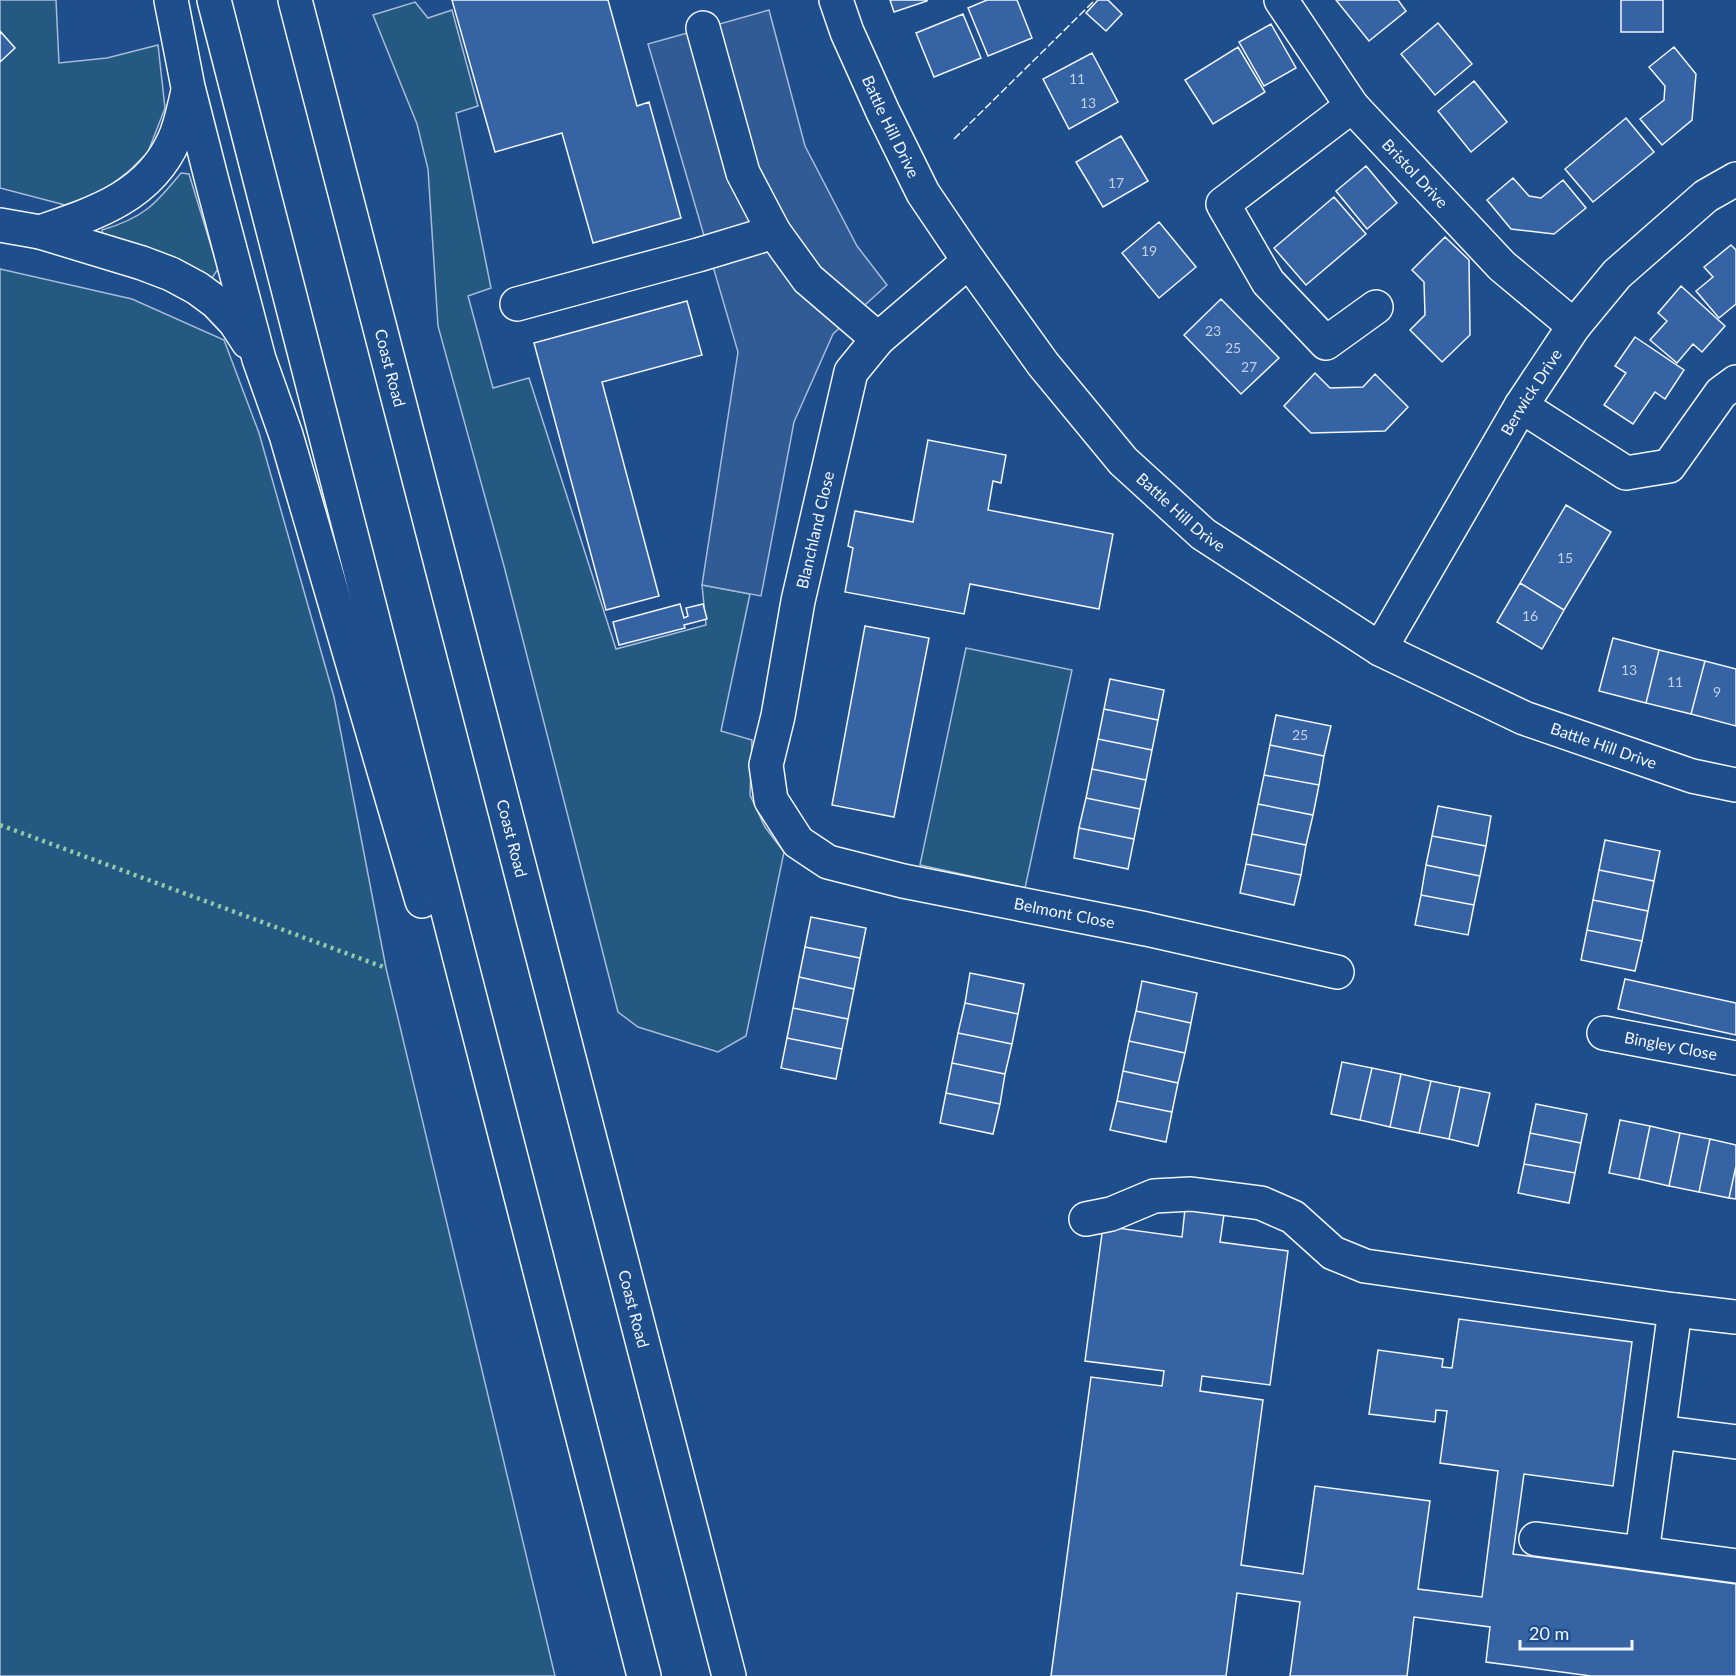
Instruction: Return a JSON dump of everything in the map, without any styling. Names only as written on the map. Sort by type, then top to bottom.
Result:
[{"type":"main road","points":[[171,0],[189,87],[259,359],[289,446],[598,1504]]},
{"type":"main road","points":[[214,0],[598,1504],[644,1676]]},
{"type":"main road","name":"Coast Road","points":[[295,0],[729,1676]]},
{"type":"main road","name":"Battle Hill Drive","points":[[836,0],[847,32],[878,102],[923,193],[1042,364],[1116,452],[1189,522],[1212,540],[1380,649],[1524,718],[1692,776],[1736,785]]},
{"type":"main road","name":"Bristol Drive","points":[[1281,0],[1352,106],[1502,266],[1574,326]]},
{"type":"main road","points":[[703,28],[743,172],[774,232],[808,279],[878,339]]},
{"type":"main road","points":[[40,232],[94,214],[122,200],[145,182],[174,141],[189,87]]},
{"type":"main road","points":[[1352,106],[1223,204],[1268,282],[1326,344],[1376,307]]},
{"type":"main road","name":"Berwick Drive","points":[[1380,649],[1521,406],[1574,326],[1617,274],[1706,196],[1736,179]]},
{"type":"main road","points":[[0,225],[40,232],[171,274],[197,288],[216,302],[235,322],[259,359]]},
{"type":"main road","points":[[518,304],[774,232]]},
{"type":"main road","name":"Blanchland Close","points":[[798,842],[771,800],[766,765],[778,716],[798,601],[851,372],[878,339],[969,261]]},
{"type":"main road","points":[[1521,406],[1626,473],[1669,466],[1721,393],[1736,382]]},
{"type":"main road","name":"Belmont Close","points":[[798,842],[828,862],[903,881],[1146,929],[1337,972]]},
{"type":"main road","name":"Bingley Close","points":[[1604,1033],[1736,1058]]},
{"type":"main road","points":[[1086,1219],[1110,1214],[1154,1196],[1191,1194],[1261,1203],[1293,1217],[1333,1253],[1365,1266],[1736,1317]]},
{"type":"main road","points":[[1642,1553],[1675,1310]]},
{"type":"main road","points":[[1659,1432],[1736,1442]]},
{"type":"main road","points":[[1536,1539],[1736,1566]]},
{"type":"shaded area","points":[[0,0],[56,0],[59,63],[107,58],[158,45],[165,108],[148,152],[101,193],[65,205],[0,188]]},
{"type":"shaded area","points":[[415,2],[428,18],[452,10],[478,106],[456,113],[491,288],[468,296],[493,388],[529,378],[616,649],[706,625],[702,585],[750,594],[721,731],[752,740],[750,795],[765,827],[784,852],[746,1036],[718,1052],[638,1027],[618,1012],[504,566],[438,326],[428,169],[417,124],[373,15]]},
{"type":"shaded area","points":[[769,10],[805,146],[857,246],[887,285],[833,334],[794,422],[761,596],[702,585],[738,352],[648,44]]},
{"type":"shaded area","points":[[181,173],[189,174],[218,269],[212,278],[185,264],[103,240],[102,230],[128,221],[147,209]]},
{"type":"shaded area","points":[[0,269],[132,299],[224,340],[259,433],[334,697],[386,968],[555,1676],[0,1676]]},
{"type":"shaded area","points":[[966,648],[1072,670],[1025,888],[920,865]]},
{"type":"building","points":[[452,0],[608,0],[637,106],[649,102],[681,218],[593,243],[562,133],[495,152]]},
{"type":"building","points":[[890,0],[927,0],[927,1],[894,12]]},
{"type":"building","points":[[987,0],[1017,0],[1032,38],[988,56],[968,8]]},
{"type":"building","points":[[1098,0],[1108,0],[1122,14],[1106,31],[1086,13]]},
{"type":"building","points":[[1336,0],[1398,0],[1406,11],[1369,41]]},
{"type":"building","points":[[1621,0],[1663,0],[1663,32],[1621,32]]},
{"type":"building","points":[[963,14],[981,58],[934,77],[916,33]]},
{"type":"building","points":[[1438,23],[1472,64],[1435,95],[1401,54]]},
{"type":"building","points":[[1271,24],[1296,68],[1264,86],[1239,42]]},
{"type":"building","points":[[0,31],[15,48],[0,62]]},
{"type":"building","points":[[1238,47],[1265,92],[1213,124],[1185,80]]},
{"type":"building","points":[[1674,47],[1696,74],[1692,120],[1662,145],[1640,119],[1664,100],[1665,86],[1649,67]]},
{"type":"building","points":[[1092,53],[1118,102],[1069,129],[1043,79]]},
{"type":"building","points":[[1474,81],[1507,122],[1471,152],[1438,111]]},
{"type":"building","points":[[1626,118],[1654,152],[1593,202],[1565,169]]},
{"type":"building","points":[[1121,136],[1148,181],[1103,207],[1076,162]]},
{"type":"building","points":[[1366,166],[1397,203],[1367,229],[1336,191]]},
{"type":"building","points":[[1513,178],[1529,196],[1541,198],[1563,180],[1586,208],[1554,234],[1511,229],[1487,200]]},
{"type":"building","points":[[1334,197],[1366,234],[1306,285],[1274,248]]},
{"type":"building","points":[[1159,222],[1196,267],[1159,298],[1122,253]]},
{"type":"building","points":[[1445,237],[1469,260],[1470,335],[1442,362],[1410,330],[1425,315],[1424,282],[1412,270]]},
{"type":"building","points":[[1731,245],[1736,250],[1736,304],[1719,318],[1696,291],[1713,277],[1704,267]]},
{"type":"building","points":[[1681,286],[1725,326],[1702,352],[1693,344],[1677,363],[1650,340],[1667,321],[1658,313]]},
{"type":"building","points":[[1221,299],[1279,358],[1241,394],[1184,335]]},
{"type":"building","points":[[687,301],[702,355],[602,382],[659,596],[606,610],[534,343]]},
{"type":"building","points":[[1635,337],[1684,370],[1665,399],[1655,392],[1633,424],[1604,405],[1626,373],[1615,366]]},
{"type":"building","points":[[1315,373],[1330,388],[1363,387],[1375,374],[1408,407],[1385,431],[1311,433],[1284,406]]},
{"type":"building","points":[[928,440],[1006,455],[1001,483],[993,481],[988,510],[1113,534],[1099,609],[970,584],[964,614],[845,592],[853,548],[848,546],[855,511],[913,522]]},
{"type":"building","points":[[1566,505],[1611,532],[1564,610],[1520,583]]},
{"type":"building","points":[[1520,583],[1564,610],[1542,649],[1497,622]]},
{"type":"building","points":[[680,604],[684,618],[688,616],[686,608],[703,604],[707,619],[684,625],[685,628],[619,645],[613,622]]},
{"type":"building","points":[[865,626],[929,638],[894,817],[832,805]]},
{"type":"building","points":[[1613,638],[1659,650],[1646,703],[1599,691]]},
{"type":"building","points":[[1659,650],[1705,661],[1691,714],[1646,703]]},
{"type":"building","points":[[1705,661],[1736,669],[1736,726],[1691,714]]},
{"type":"building","points":[[1110,679],[1164,690],[1158,720],[1104,709]]},
{"type":"building","points":[[1104,709],[1158,720],[1152,750],[1098,739]]},
{"type":"building","points":[[1276,715],[1331,726],[1324,756],[1270,745]]},
{"type":"building","points":[[1098,739],[1152,750],[1146,780],[1092,769]]},
{"type":"building","points":[[1270,745],[1324,756],[1319,785],[1264,775]]},
{"type":"building","points":[[1092,769],[1146,780],[1140,809],[1086,798]]},
{"type":"building","points":[[1264,775],[1319,785],[1313,815],[1258,804]]},
{"type":"building","points":[[1086,798],[1140,809],[1134,839],[1079,828]]},
{"type":"building","points":[[1258,804],[1313,815],[1306,845],[1252,834]]},
{"type":"building","points":[[1438,806],[1491,816],[1486,846],[1432,836]]},
{"type":"building","points":[[1079,828],[1134,839],[1128,869],[1074,858]]},
{"type":"building","points":[[1252,834],[1306,845],[1301,875],[1246,864]]},
{"type":"building","points":[[1432,836],[1486,846],[1480,876],[1426,865]]},
{"type":"building","points":[[1605,840],[1660,851],[1654,881],[1599,870]]},
{"type":"building","points":[[1246,864],[1301,875],[1294,905],[1240,893]]},
{"type":"building","points":[[1426,865],[1480,876],[1474,905],[1421,895]]},
{"type":"building","points":[[1599,870],[1654,881],[1648,911],[1593,900]]},
{"type":"building","points":[[1421,895],[1474,905],[1468,935],[1415,925]]},
{"type":"building","points":[[1593,900],[1648,911],[1642,941],[1587,930]]},
{"type":"building","points":[[811,917],[866,928],[860,958],[805,947]]},
{"type":"building","points":[[1587,930],[1642,941],[1635,971],[1581,960]]},
{"type":"building","points":[[805,947],[860,958],[854,989],[799,977]]},
{"type":"building","points":[[970,973],[1024,984],[1018,1014],[965,1003]]},
{"type":"building","points":[[799,977],[854,989],[848,1019],[793,1008]]},
{"type":"building","points":[[1625,979],[1736,1003],[1736,1035],[1618,1009]]},
{"type":"building","points":[[1142,981],[1197,993],[1191,1023],[1136,1011]]},
{"type":"building","points":[[965,1003],[1018,1014],[1012,1044],[958,1033]]},
{"type":"building","points":[[793,1008],[848,1019],[842,1049],[787,1038]]},
{"type":"building","points":[[1136,1011],[1191,1023],[1185,1053],[1129,1041]]},
{"type":"building","points":[[958,1033],[1012,1044],[1005,1074],[952,1063]]},
{"type":"building","points":[[787,1038],[842,1049],[836,1079],[781,1068]]},
{"type":"building","points":[[1129,1041],[1185,1053],[1178,1083],[1123,1071]]},
{"type":"building","points":[[1342,1062],[1372,1068],[1360,1120],[1331,1114]]},
{"type":"building","points":[[952,1063],[1005,1074],[1000,1104],[946,1093]]},
{"type":"building","points":[[1372,1068],[1401,1074],[1390,1127],[1360,1120]]},
{"type":"building","points":[[1123,1071],[1178,1083],[1172,1112],[1117,1101]]},
{"type":"building","points":[[1401,1074],[1431,1081],[1419,1133],[1390,1127]]},
{"type":"building","points":[[1431,1081],[1460,1087],[1449,1139],[1419,1133]]},
{"type":"building","points":[[1460,1087],[1490,1093],[1478,1146],[1449,1139]]},
{"type":"building","points":[[946,1093],[1000,1104],[993,1134],[940,1123]]},
{"type":"building","points":[[1117,1101],[1172,1112],[1166,1142],[1110,1130]]},
{"type":"building","points":[[1536,1104],[1587,1114],[1581,1143],[1530,1133]]},
{"type":"building","points":[[1620,1120],[1650,1126],[1639,1179],[1609,1173]]},
{"type":"building","points":[[1650,1126],[1680,1133],[1669,1186],[1639,1179]]},
{"type":"building","points":[[1530,1133],[1581,1143],[1575,1173],[1524,1164]]},
{"type":"building","points":[[1680,1133],[1710,1139],[1699,1192],[1669,1186]]},
{"type":"building","points":[[1710,1139],[1736,1145],[1736,1166],[1729,1198],[1699,1192]]},
{"type":"building","points":[[1524,1164],[1575,1173],[1569,1203],[1518,1193]]},
{"type":"building","points":[[1736,1166],[1736,1199],[1729,1198]]},
{"type":"building","points":[[1185,1209],[1224,1214],[1220,1242],[1288,1251],[1270,1385],[1202,1376],[1200,1391],[1263,1400],[1241,1565],[1303,1574],[1315,1486],[1430,1501],[1418,1589],[1482,1597],[1498,1471],[1440,1463],[1447,1411],[1436,1410],[1435,1422],[1369,1414],[1378,1350],[1443,1359],[1442,1367],[1452,1368],[1459,1319],[1632,1342],[1613,1486],[1524,1474],[1513,1554],[1736,1584],[1736,1676],[1591,1676],[1486,1662],[1490,1627],[1414,1617],[1407,1676],[1290,1676],[1300,1602],[1237,1593],[1226,1676],[1051,1676],[1091,1377],[1162,1386],[1164,1371],[1085,1361],[1103,1226],[1182,1237]]},
{"type":"hedge","points":[[0,825],[386,968]]},
{"type":"fence","points":[[954,139],[1095,0]]}]
